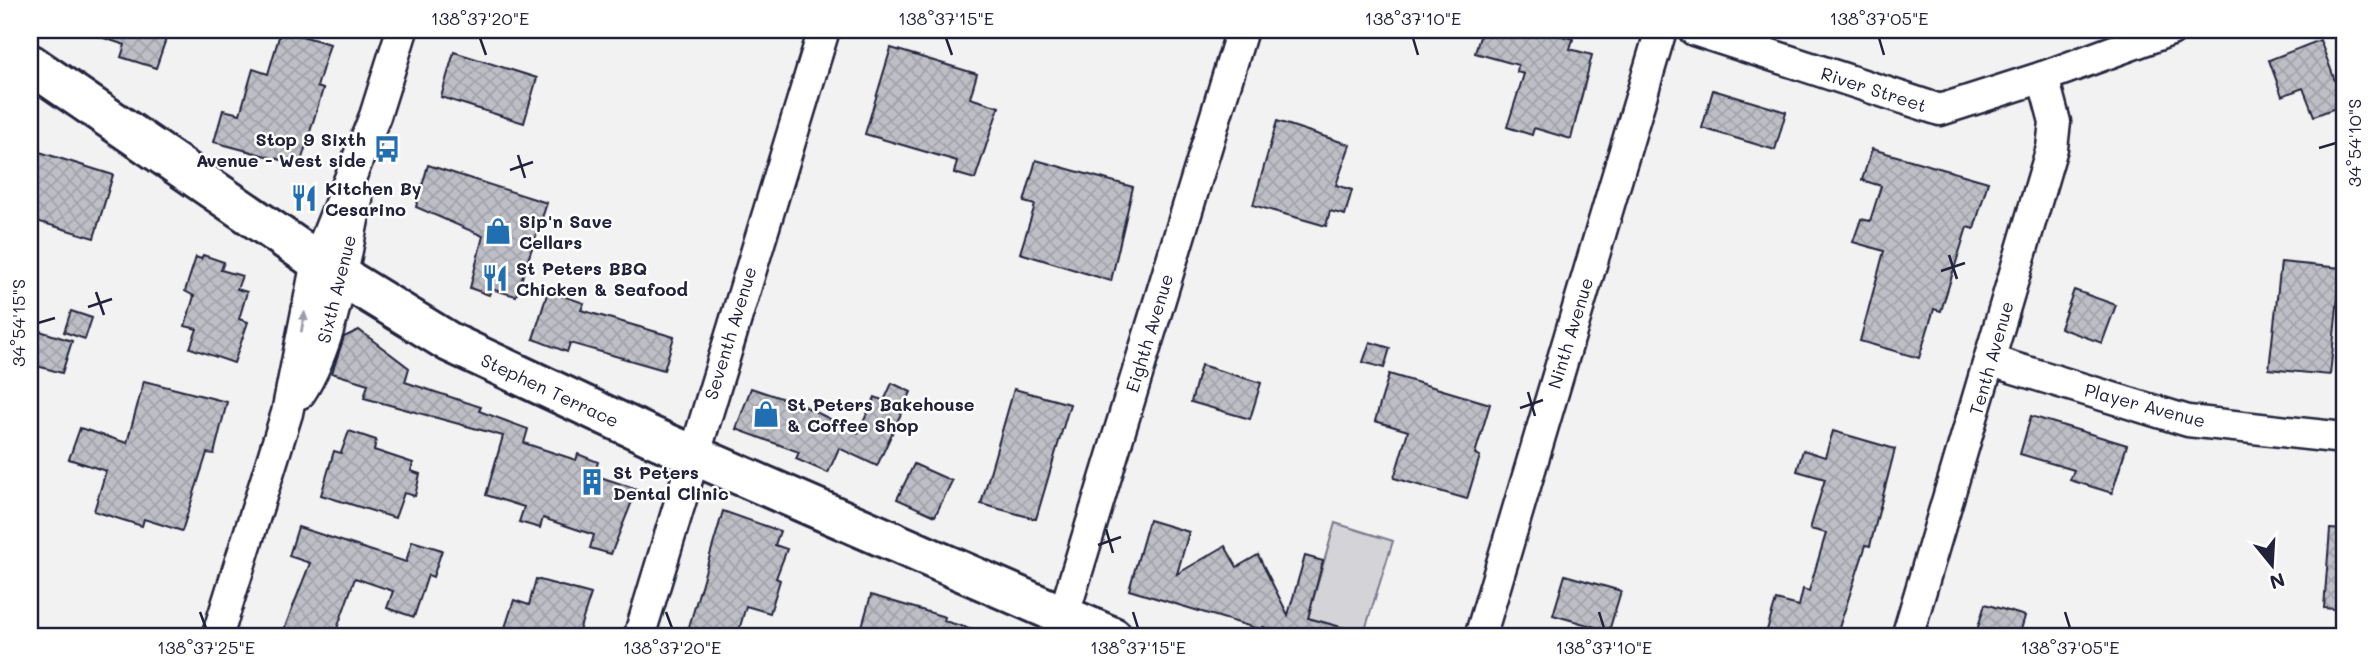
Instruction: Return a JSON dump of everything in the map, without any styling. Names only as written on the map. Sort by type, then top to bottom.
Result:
[{"type":"main road","name":"Stephen Terrace","points":[[30,64],[328,269],[449,342],[1060,626],[1114,637]]},
{"type":"street","name":"Sixth Avenue","points":[[217,637],[287,414],[312,375],[328,269],[402,30]]},
{"type":"street","name":"Seventh Avenue","points":[[639,637],[824,30]]},
{"type":"street","name":"Eighth Avenue","points":[[1060,626],[1242,30]]},
{"type":"street","name":"Ninth Avenue","points":[[1480,637],[1661,30]]},
{"type":"street","name":"River Street","points":[[1695,30],[1940,110],[2043,77],[2171,30]]},
{"type":"street","name":"Tenth Avenue","points":[[1908,637],[1991,361],[2056,130],[2052,102],[2043,77]]},
{"type":"street","name":"Player Avenue","points":[[1991,361],[2188,421],[2344,438]]},
{"type":"shaded area","points":[[1335,523],[1393,541],[1364,633],[1308,618]]},
{"type":"building","points":[[93,30],[169,30],[156,68],[121,57],[125,45],[92,34]]},
{"type":"building","points":[[281,30],[330,44],[317,87],[323,89],[300,165],[214,142],[223,110],[240,114],[253,69],[268,74]]},
{"type":"building","points":[[1482,30],[1541,30],[1573,39],[1570,49],[1592,55],[1571,139],[1534,128],[1532,135],[1507,127],[1524,74],[1517,72],[1518,65],[1475,53]]},
{"type":"building","points":[[2320,40],[2344,105],[2314,116],[2303,88],[2282,96],[2269,60]]},
{"type":"building","points":[[891,48],[977,74],[970,98],[999,107],[975,179],[954,173],[957,161],[865,134]]},
{"type":"building","points":[[454,52],[537,78],[524,123],[441,97]]},
{"type":"building","points":[[1713,90],[1786,112],[1775,150],[1702,128]]},
{"type":"building","points":[[1277,121],[1350,145],[1336,185],[1352,190],[1345,215],[1330,211],[1326,226],[1253,205]]},
{"type":"building","points":[[30,149],[113,175],[94,238],[30,219]]},
{"type":"building","points":[[1872,149],[1988,182],[1974,229],[1967,227],[1941,311],[1934,309],[1919,358],[1860,341],[1884,251],[1853,242],[1861,219],[1870,221],[1881,186],[1862,180]]},
{"type":"building","points":[[1036,160],[1133,187],[1111,281],[1020,253],[1035,205],[1024,202]]},
{"type":"building","points":[[428,165],[547,203],[516,296],[491,289],[489,295],[470,288],[483,236],[416,207]]},
{"type":"building","points":[[203,255],[224,262],[221,270],[242,276],[237,289],[247,292],[239,319],[248,322],[234,363],[190,348],[197,329],[185,326],[194,296],[185,291],[196,257],[201,259]]},
{"type":"building","points":[[2281,262],[2341,268],[2330,375],[2269,369]]},
{"type":"building","points":[[2074,290],[2116,305],[2102,343],[2060,328]]},
{"type":"building","points":[[548,291],[584,303],[581,310],[674,337],[664,370],[570,343],[567,352],[533,339]]},
{"type":"building","points":[[71,311],[92,318],[85,339],[64,332]]},
{"type":"building","points":[[30,328],[72,341],[62,373],[30,364]]},
{"type":"building","points":[[359,330],[409,368],[405,382],[481,407],[479,411],[528,429],[524,443],[576,460],[578,454],[598,462],[594,475],[637,489],[611,554],[590,548],[594,535],[543,518],[540,528],[519,522],[524,507],[486,495],[503,436],[364,398],[368,384],[332,373],[344,337]]},
{"type":"building","points":[[1370,342],[1390,348],[1384,368],[1363,362]]},
{"type":"building","points":[[1201,365],[1261,383],[1250,419],[1191,402]]},
{"type":"building","points":[[1389,374],[1490,404],[1475,454],[1480,456],[1467,499],[1394,478],[1408,431],[1375,421]]},
{"type":"building","points":[[144,381],[227,402],[214,454],[207,453],[182,531],[144,519],[142,526],[94,511],[106,471],[69,459],[80,428],[127,443]]},
{"type":"building","points":[[892,383],[911,392],[877,466],[839,448],[828,473],[796,459],[799,452],[736,429],[751,388],[802,405],[858,433],[875,397],[884,401]]},
{"type":"building","points":[[1014,389],[1070,404],[1036,519],[981,504]]},
{"type":"building","points":[[2031,416],[2127,445],[2112,493],[2070,480],[2074,470],[2020,454]]},
{"type":"building","points":[[349,431],[376,440],[374,450],[413,463],[411,471],[420,474],[415,496],[404,493],[395,518],[321,495],[334,451],[341,453]]},
{"type":"building","points":[[1833,431],[1895,449],[1870,546],[1866,545],[1836,637],[1795,637],[1767,630],[1776,600],[1799,606],[1803,589],[1809,591],[1826,533],[1810,529],[1825,479],[1797,471],[1803,450],[1825,457]]},
{"type":"building","points":[[914,464],[952,481],[935,516],[897,499]]},
{"type":"building","points":[[723,511],[780,531],[775,545],[787,549],[776,578],[780,580],[770,613],[746,606],[737,637],[686,637]]},
{"type":"building","points":[[1149,520],[1189,532],[1177,574],[1225,546],[1237,567],[1258,555],[1288,615],[1305,556],[1323,561],[1308,618],[1355,631],[1355,637],[1301,637],[1263,627],[1262,630],[1129,590]]},
{"type":"building","points":[[298,527],[406,562],[412,541],[442,550],[433,577],[428,575],[414,617],[387,608],[393,591],[355,578],[334,637],[281,637],[310,563],[289,556]]},
{"type":"building","points":[[2330,529],[2344,530],[2344,610],[2324,608]]},
{"type":"building","points":[[1565,575],[1621,591],[1609,631],[1553,615]]},
{"type":"building","points":[[536,579],[591,594],[577,637],[502,637],[514,600],[529,605]]},
{"type":"building","points":[[871,595],[945,617],[944,621],[983,632],[982,637],[859,637]]},
{"type":"building","points":[[1985,604],[2025,616],[2019,637],[1975,637]]},
{"type":"place","name":"Stop 9 Sixth Avenue - West side","points":[[387,149]]},
{"type":"place","name":"Kitchen By Cesarino","points":[[304,198]]},
{"type":"place","name":"Sip'n Save Cellars","points":[[498,231]]},
{"type":"place","name":"St Peters BBQ Chicken & Seafood","points":[[495,278]]},
{"type":"place","name":"St Peters Bakehouse & Coffee Shop","points":[[766,414]]},
{"type":"place","name":"St Peters Dental Clinic","points":[[592,482]]}]
